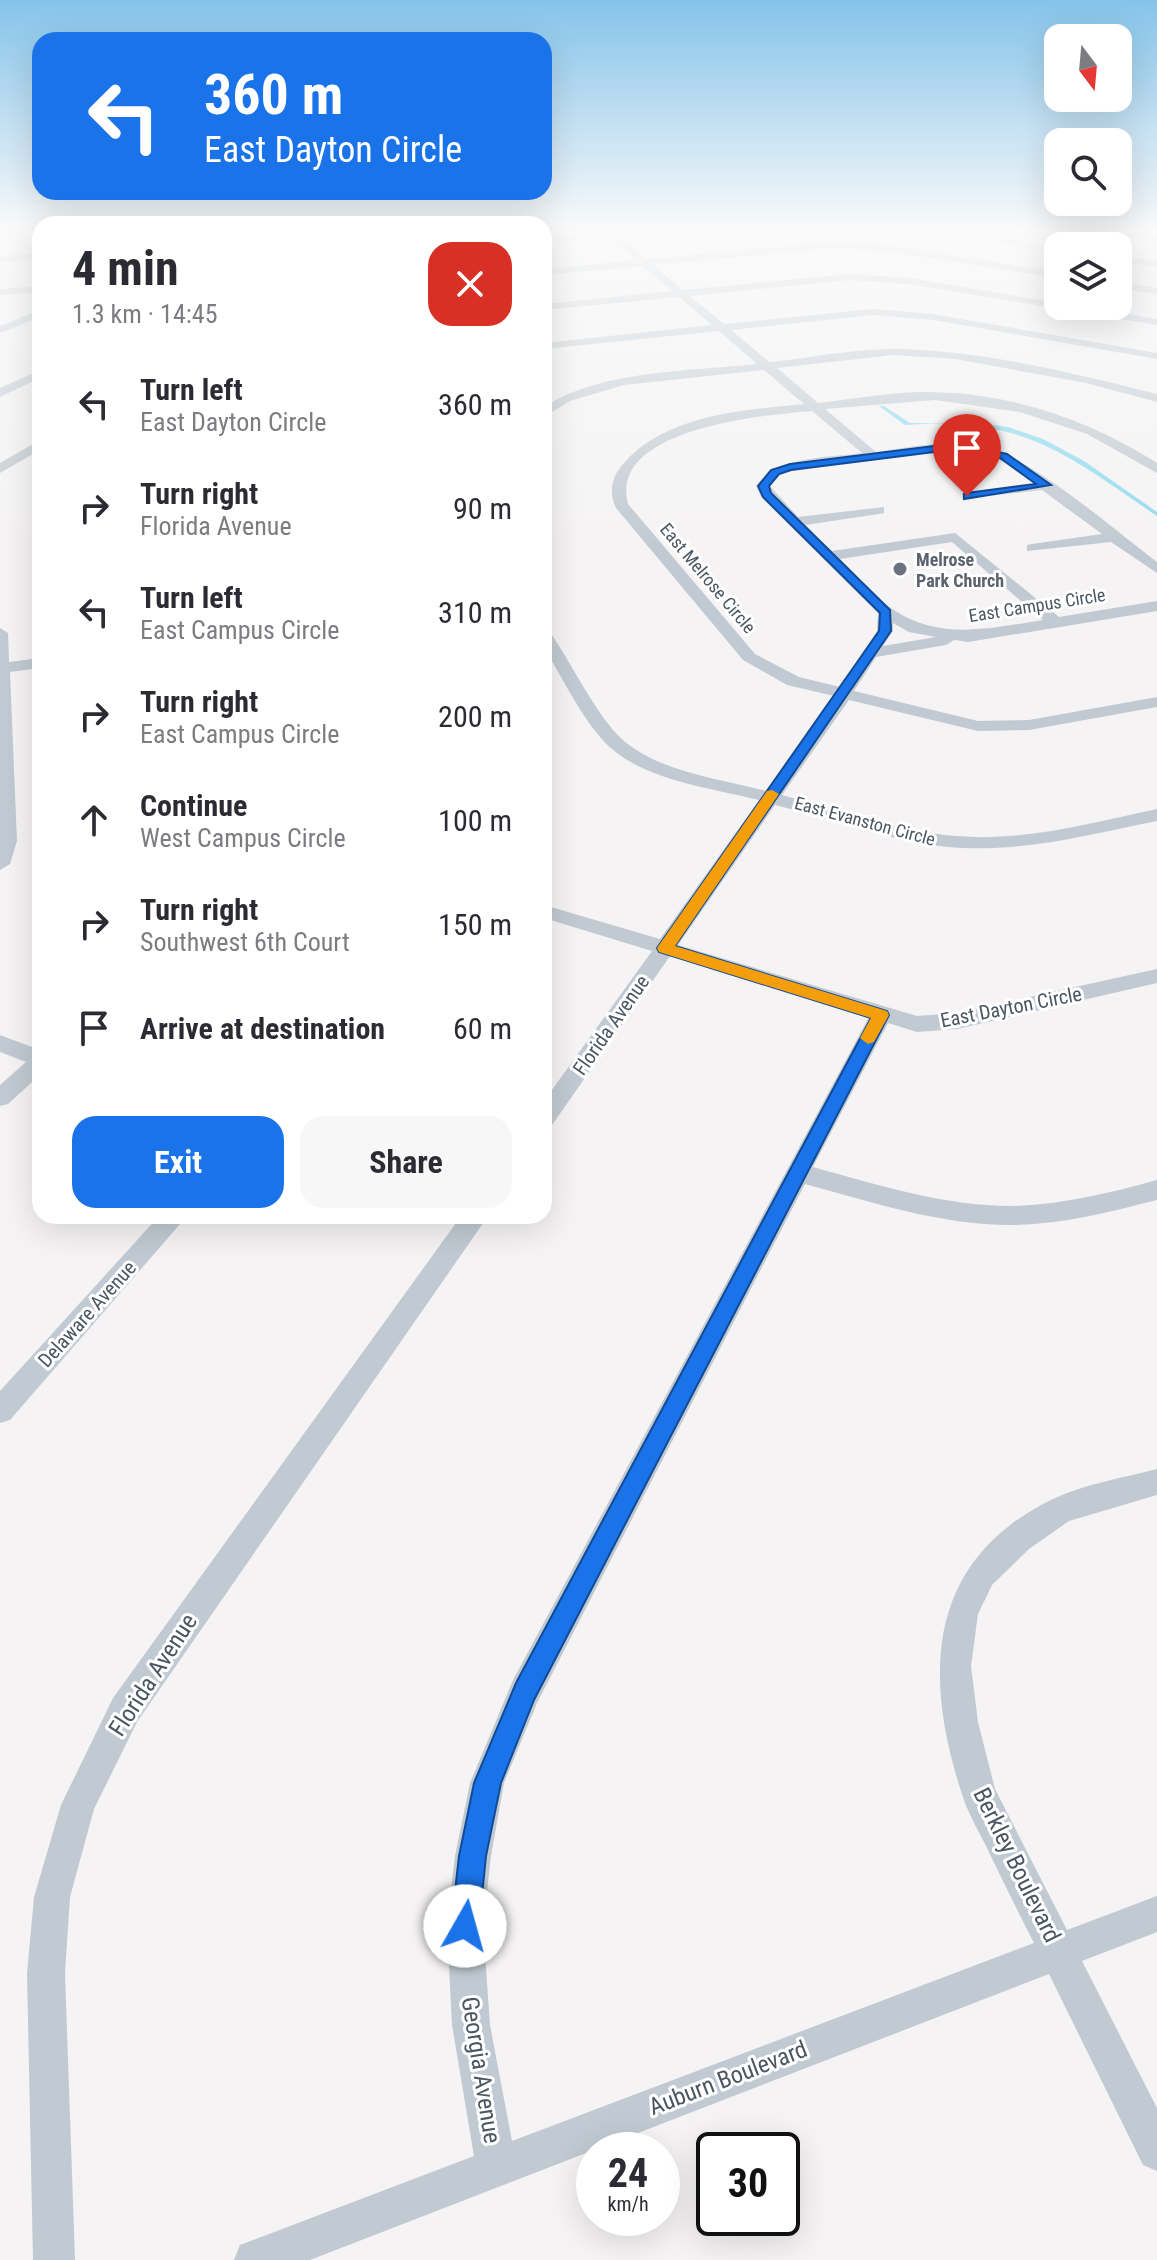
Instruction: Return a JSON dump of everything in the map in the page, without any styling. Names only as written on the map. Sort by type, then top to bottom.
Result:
[{"type":"street","points":[[552,345],[633,336]]},
{"type":"street","points":[[733,336],[872,455],[941,447],[975,448],[1004,456],[1157,569]]},
{"type":"street","points":[[1043,336],[1157,356]]},
{"type":"street","points":[[552,408],[566,398],[612,384],[873,353],[932,353],[1086,380],[1157,398]]},
{"type":"street","points":[[0,393],[32,378]]},
{"type":"street","name":"East Melrose Circle","points":[[1157,469],[1108,436],[1069,419],[1021,408],[933,396],[713,421],[669,434],[649,446],[620,473],[617,491],[621,505],[749,657],[793,681],[978,726],[1007,727],[1157,702]]},
{"type":"street","points":[[0,469],[32,449]]},
{"type":"street","name":"East Campus Circle","points":[[872,455],[775,472],[763,486],[766,494],[886,612],[915,629],[968,637],[1157,606]]},
{"type":"street","points":[[967,496],[1046,485]]},
{"type":"street","points":[[794,522],[879,510]]},
{"type":"street","points":[[828,556],[955,537],[1056,623]]},
{"type":"street","points":[[1032,548],[1114,537]]},
{"type":"street","name":"Florida Avenue","points":[[552,1108],[844,694],[885,631],[886,612]]},
{"type":"street","points":[[0,633],[7,841],[0,864]]},
{"type":"street","points":[[870,653],[968,637]]},
{"type":"street","name":"East Evanston Circle","points":[[552,648],[607,734],[631,755],[672,772],[929,839],[966,845],[1022,843],[1157,815]]},
{"type":"street","points":[[1,668],[32,664]]},
{"type":"street","name":"East Dayton Circle","points":[[552,913],[917,1024],[957,1021],[1157,976]]},
{"type":"street","name":"Georgia Avenue","points":[[496,2167],[471,2025],[465,1926],[473,1856],[487,1783],[525,1692],[881,1015]]},
{"type":"street","points":[[0,1043],[32,1057]]},
{"type":"street","points":[[0,1098],[32,1068]]},
{"type":"street","points":[[796,1172],[920,1206],[989,1215],[1043,1214],[1157,1190]]},
{"type":"street","name":"Delaware Avenue","points":[[0,1411],[167,1224]]},
{"type":"street","name":"Florida Avenue","points":[[54,2260],[46,1973],[52,1897],[78,1805],[125,1710],[469,1224]]},
{"type":"street","name":"Berkley Boulevard","points":[[1157,1482],[1061,1510],[1029,1532],[981,1575],[962,1612],[955,1666],[961,1722],[979,1794],[1157,2151]]},
{"type":"street","name":"Auburn Boulevard","points":[[255,2260],[1157,1914]]},
{"type":"water","points":[[879,406],[884,406],[910,423],[986,424],[1008,427],[1043,439],[1084,461],[1157,512],[1157,516],[1068,457],[1040,444],[1012,433],[981,427],[905,425]]},
{"type":"slow traffic","points":[[772,794],[665,948],[881,1015],[868,1038]]},
{"type":"place","name":"Melrose Park Church","points":[[900,569]]},
{"type":"route","points":[[465,1926],[473,1856],[487,1783],[525,1692],[881,1015],[665,948],[885,631],[886,612],[766,494],[763,486],[775,472],[790,467],[958,446],[1004,456],[1046,485],[967,496]]}]
